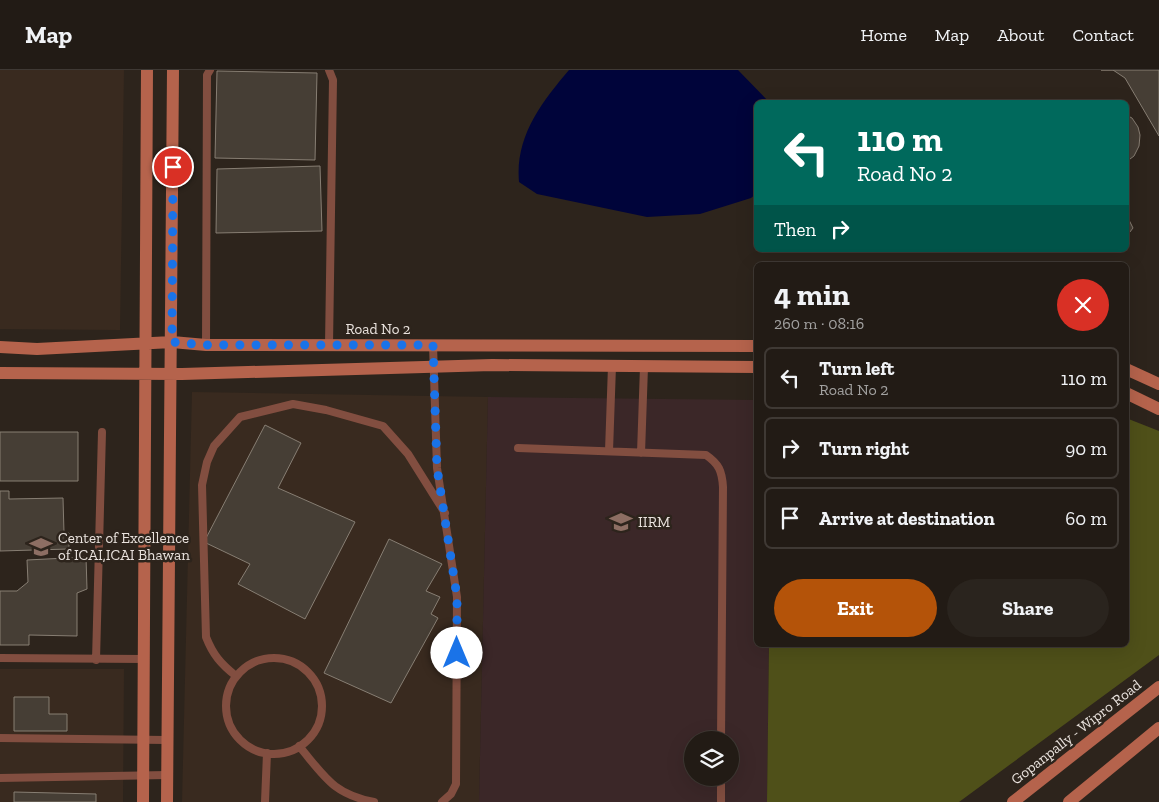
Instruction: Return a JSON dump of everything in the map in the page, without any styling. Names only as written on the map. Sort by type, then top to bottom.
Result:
[{"type":"street","points":[[143,802],[147,70]]},
{"type":"street","points":[[167,802],[166,740],[172,374],[173,70]]},
{"type":"street","name":"Road No 2","points":[[0,347],[37,349],[172,342],[206,345],[754,346]]},
{"type":"street","points":[[0,373],[172,374],[492,365],[754,367]]},
{"type":"street","points":[[1129,370],[1159,384]]},
{"type":"street","points":[[1129,394],[1159,409]]},
{"type":"street","name":"Gopanpally - Wipro Road","points":[[1013,802],[1159,687]]},
{"type":"street","points":[[1069,802],[1159,728]]},
{"type":"lane","points":[[206,345],[207,75],[210,70]]},
{"type":"lane","points":[[329,70],[333,80],[329,345]]},
{"type":"lane","points":[[433,345],[437,468],[457,597],[456,784],[451,794],[442,802]]},
{"type":"lane","points":[[609,451],[612,366]]},
{"type":"lane","points":[[641,453],[644,367]]},
{"type":"lane","points":[[236,676],[221,664],[212,652],[206,637],[202,485],[207,462],[214,446],[240,417],[294,404],[326,410],[383,426],[408,454],[445,513]]},
{"type":"lane","points":[[96,660],[102,432]]},
{"type":"lane","points":[[518,448],[706,455],[715,462],[722,474],[721,731]]},
{"type":"lane","points":[[0,658],[144,659]]},
{"type":"lane","points":[[275,658],[297,663],[314,678],[322,699],[320,721],[311,735],[299,746],[289,751],[267,753],[246,745],[229,723],[226,707],[226,696],[236,676],[254,662],[275,658]]},
{"type":"lane","points":[[0,738],[166,740]]},
{"type":"lane","points":[[299,746],[329,781],[341,791],[353,798],[370,802]]},
{"type":"lane","points":[[265,802],[267,753]]},
{"type":"lane","points":[[0,778],[167,775]]},
{"type":"lane","points":[[721,786],[721,802]]},
{"type":"shaded area","points":[[0,70],[124,70],[120,330],[0,329]]},
{"type":"shaded area","points":[[569,70],[738,70],[767,100],[754,100],[754,196],[700,214],[647,217],[537,194],[519,182],[519,166],[521,150],[526,135],[549,95]]},
{"type":"shaded area","points":[[192,392],[488,397],[479,802],[182,802]]},
{"type":"shaded area","name":"IIRM","points":[[488,397],[754,400],[754,647],[769,647],[767,802],[479,802]]},
{"type":"shaded area","points":[[1129,419],[1159,431],[1159,655],[959,802],[767,802],[769,647],[1129,647]]},
{"type":"shaded area","points":[[0,669],[124,669],[123,802],[0,802]]},
{"type":"building","points":[[1113,70],[1159,70],[1159,136],[1125,78]]},
{"type":"building","points":[[217,71],[317,73],[315,160],[215,158]]},
{"type":"building","points":[[1129,116],[1138,127],[1140,135],[1139,146],[1134,156],[1129,160]]},
{"type":"building","points":[[320,166],[322,231],[216,233],[217,169]]},
{"type":"building","points":[[1129,220],[1133,228],[1129,233]]},
{"type":"building","points":[[265,425],[301,443],[278,488],[355,522],[305,619],[238,584],[250,564],[204,542]]},
{"type":"building","points":[[0,432],[78,432],[78,481],[0,481]]},
{"type":"building","points":[[0,491],[9,491],[9,499],[63,498],[64,533],[69,533],[69,549],[0,551]]},
{"type":"building","points":[[389,539],[442,564],[426,591],[440,597],[431,614],[438,618],[391,703],[324,673]]},
{"type":"building","points":[[86,557],[87,589],[77,593],[77,636],[29,635],[29,645],[0,645],[0,591],[17,591],[28,582],[27,560]]},
{"type":"building","points":[[14,697],[49,697],[49,714],[67,714],[67,731],[14,731]]},
{"type":"building","points":[[14,792],[96,794],[96,802],[14,802]]},
{"type":"place","name":"IIRM","points":[[621,522]]},
{"type":"place","name":"Center of Excellence of ICAI,ICAI Bhawan","points":[[41,547]]},
{"type":"route","points":[[173,167],[172,342],[206,345],[433,345],[434,428],[437,468],[453,558],[457,597],[457,653]]}]
